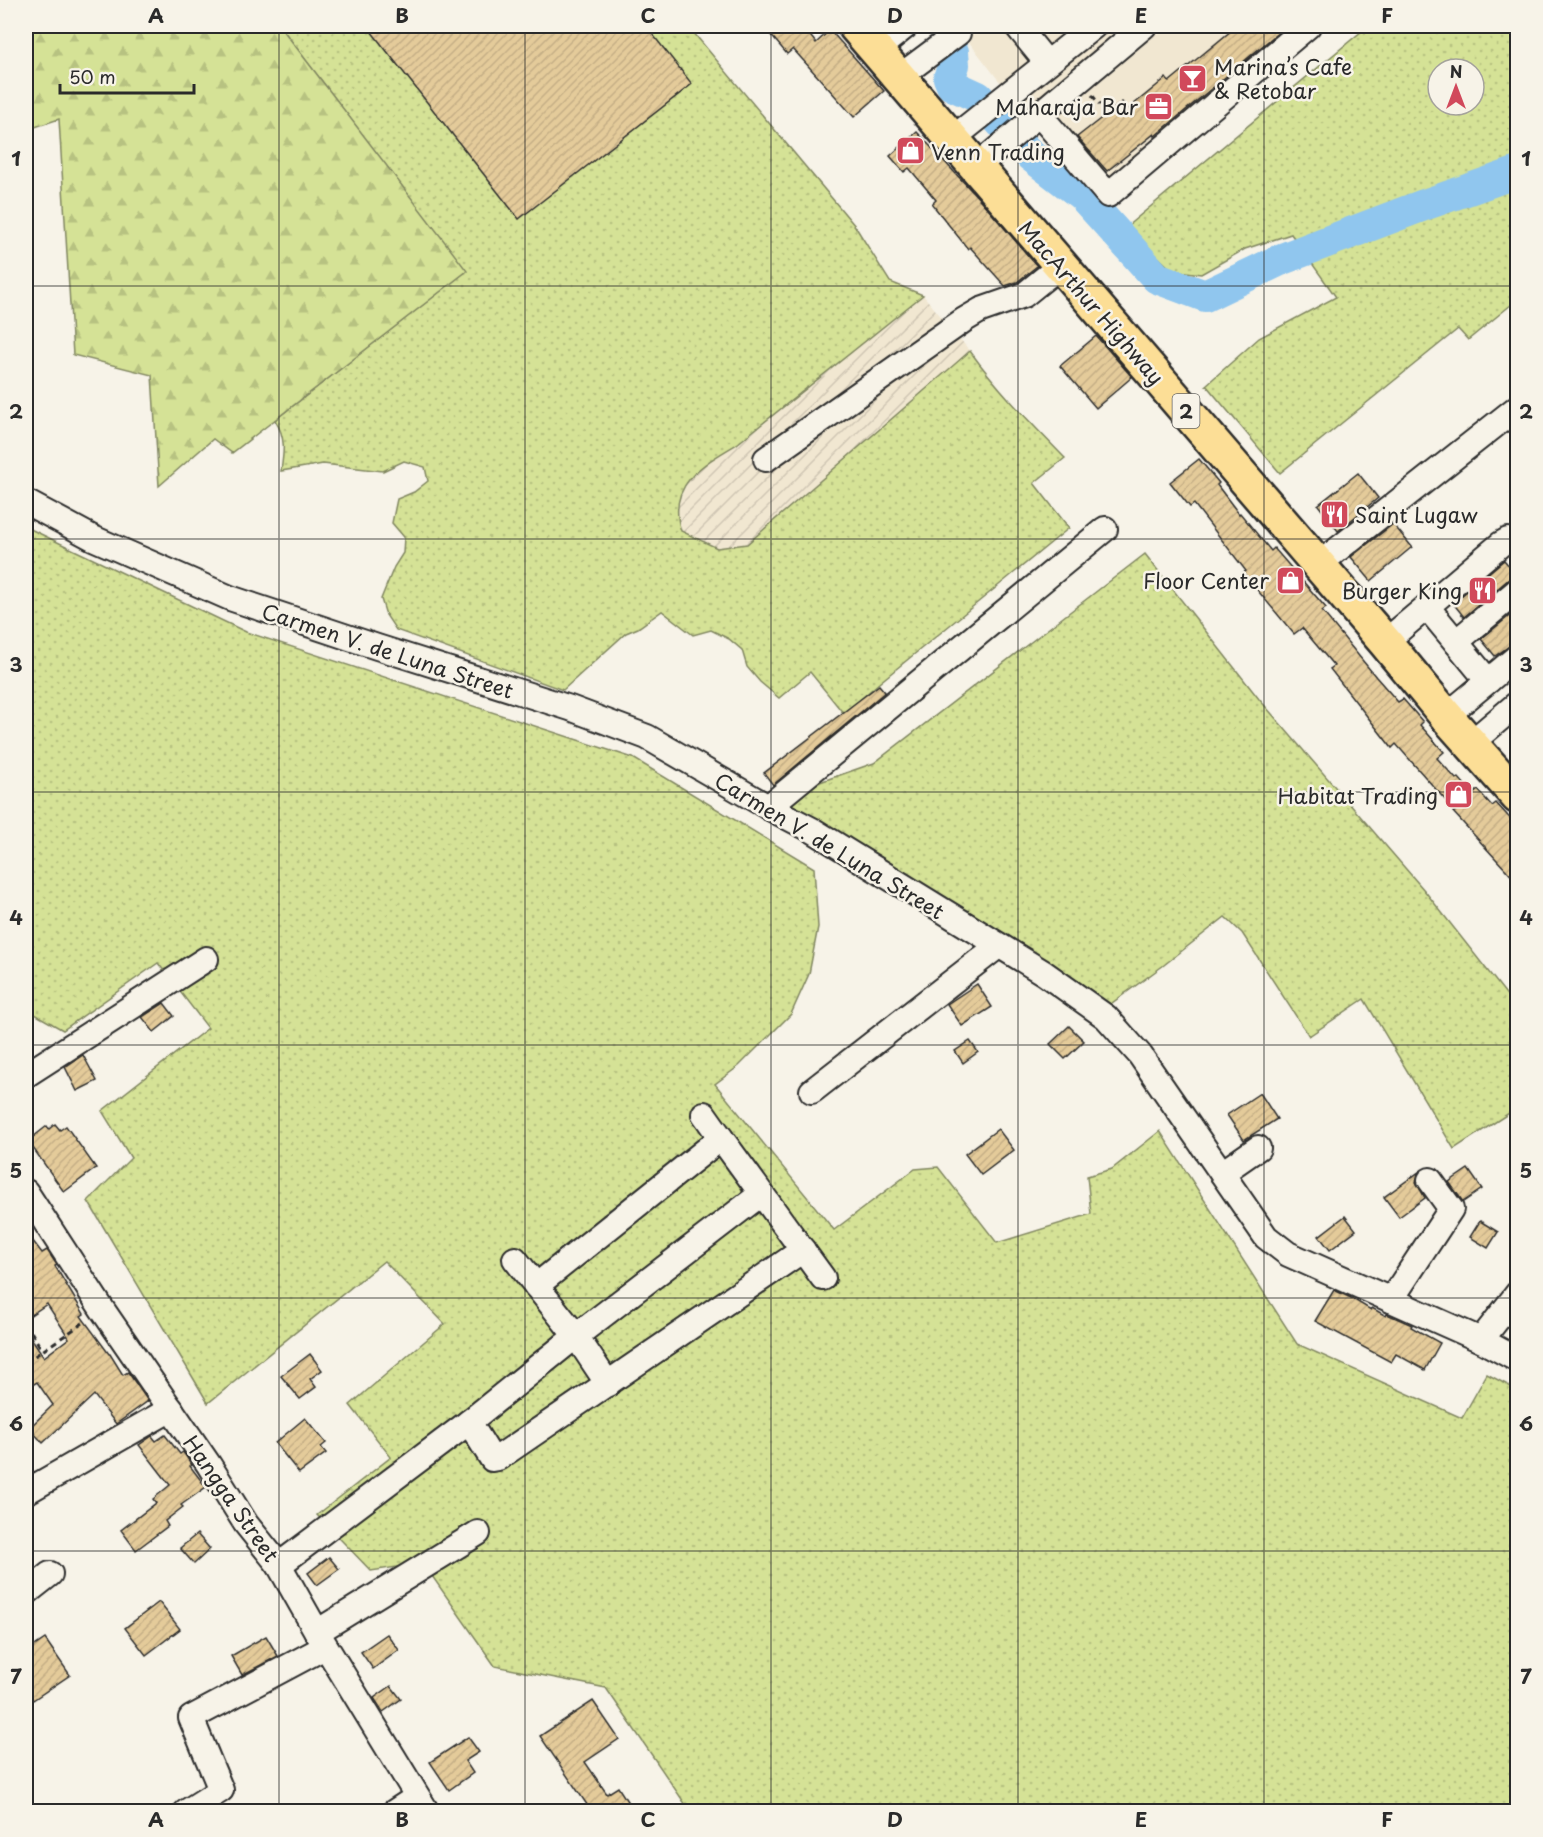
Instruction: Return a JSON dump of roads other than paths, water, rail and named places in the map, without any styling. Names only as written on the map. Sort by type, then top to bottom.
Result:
[{"type":"highway","name":"MacArthur Highway","points":[[868,34],[899,77],[963,130],[987,158],[1061,266],[1385,642],[1446,717],[1518,797]]},
{"type":"street","points":[[868,34],[906,26]]},
{"type":"street","points":[[1017,26],[1047,63]]},
{"type":"street","points":[[963,130],[1094,26]]},
{"type":"street","points":[[987,158],[1144,26]]},
{"type":"street","points":[[1034,118],[1108,195],[1308,26]]},
{"type":"street","points":[[899,77],[958,33]]},
{"type":"street","points":[[766,459],[964,320],[981,310],[1024,295],[1061,266]]},
{"type":"street","points":[[1318,565],[1518,407]]},
{"type":"street","name":"Carmen V. de Luna Street","points":[[26,502],[93,538],[230,598],[570,708],[647,737],[814,831],[1044,973],[1106,1017],[1140,1055],[1266,1237],[1288,1254],[1481,1340],[1518,1360]]},
{"type":"street","points":[[768,807],[1105,529]]},
{"type":"street","points":[[1385,642],[1501,544],[1508,540],[1518,542]]},
{"type":"street","points":[[1456,642],[1518,590]]},
{"type":"street","points":[[1427,607],[1488,681]]},
{"type":"street","points":[[1446,717],[1518,656]]},
{"type":"street","points":[[1471,743],[1518,703]]},
{"type":"street","points":[[812,1091],[998,946]]},
{"type":"street","points":[[26,1075],[206,959]]},
{"type":"street","points":[[704,1114],[823,1278]]},
{"type":"street","points":[[536,1286],[721,1138]]},
{"type":"street","points":[[1222,1173],[1258,1148]]},
{"type":"street","points":[[1391,1300],[1451,1209],[1431,1180]]},
{"type":"street","name":"Hangga Street","points":[[26,1192],[102,1310],[209,1465],[246,1524],[279,1565],[321,1639],[422,1804]]},
{"type":"street","points":[[279,1565],[469,1422],[576,1336],[761,1194]]},
{"type":"street","points":[[469,1422],[492,1459],[498,1458],[803,1250]]},
{"type":"street","points":[[515,1259],[576,1336],[608,1384]]},
{"type":"street","points":[[1481,1340],[1518,1293]]},
{"type":"street","points":[[26,1492],[171,1409]]},
{"type":"street","points":[[186,1812],[221,1790],[191,1718],[321,1639],[478,1533]]},
{"type":"street","points":[[26,1572],[50,1574],[26,1593]]},
{"type":"street","points":[[394,1812],[422,1804]]},
{"type":"waterway","points":[[953,52],[954,65],[949,78],[952,85],[978,97],[1031,156],[1082,195],[1157,278],[1205,296],[1282,259],[1518,172]]},
{"type":"place","name":"Marina’s Cafe & Retobar","points":[[1193,78]]},
{"type":"place","name":"Maharaja Bar","points":[[1159,106]]},
{"type":"place","name":"Venn Trading","points":[[910,151]]},
{"type":"place","name":"Saint Lugaw","points":[[1334,514]]},
{"type":"place","name":"Floor Center","points":[[1290,580]]},
{"type":"place","name":"Burger King","points":[[1483,590]]},
{"type":"place","name":"Habitat Trading","points":[[1459,795]]}]
